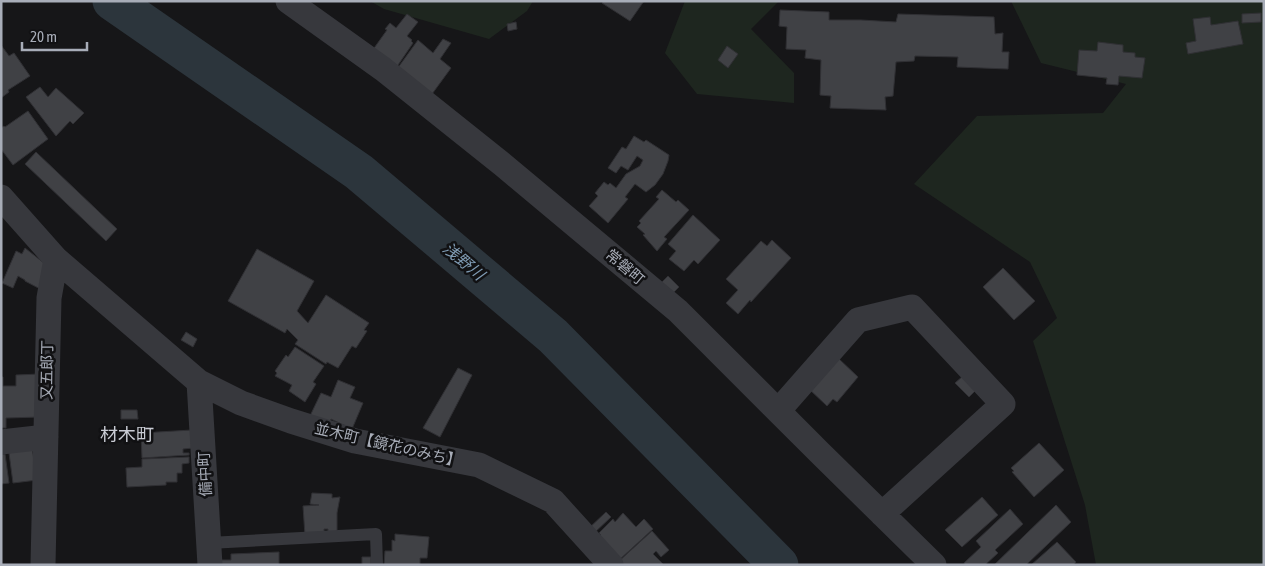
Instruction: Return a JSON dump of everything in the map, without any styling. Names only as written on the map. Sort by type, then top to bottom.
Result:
[{"type":"street","name":"常磐町","points":[[288,1],[383,69],[518,177],[678,311],[934,565]]},
{"type":"street","name":"並木町【鏡花のみち】","points":[[1,197],[56,259],[199,382],[241,403],[355,441],[479,465],[553,500],[611,565]]},
{"type":"street","name":"又五郎丁","points":[[43,565],[49,298],[56,259]]},
{"type":"street","points":[[778,412],[858,320],[912,307],[1003,404],[882,514]]},
{"type":"street","name":"備中町","points":[[199,382],[210,554]]},
{"type":"street","points":[[1,442],[46,437]]},
{"type":"lane","points":[[210,554],[376,534],[377,565]]},
{"type":"shaded area","points":[[370,1],[533,1],[527,11],[489,39],[384,9]]},
{"type":"shaded area","points":[[685,1],[779,1],[751,29],[794,73],[794,103],[697,94],[665,53]]},
{"type":"shaded area","points":[[1011,1],[1264,1],[1264,565],[1096,565],[1085,505],[1033,341],[1057,318],[1030,262],[914,184],[977,116],[1103,113],[1126,84],[1041,63]]},
{"type":"building","points":[[604,1],[644,1],[630,21],[602,3]]},
{"type":"building","points":[[780,10],[829,12],[829,20],[896,22],[898,14],[994,17],[995,34],[1003,33],[1002,52],[1009,52],[1008,69],[957,67],[958,57],[915,56],[914,61],[896,62],[893,96],[885,97],[886,110],[830,108],[831,96],[820,95],[821,60],[805,58],[806,50],[786,49],[787,27],[779,26]]},
{"type":"building","points":[[1261,13],[1261,22],[1242,23],[1242,14]]},
{"type":"building","points":[[407,14],[418,22],[407,36],[413,43],[396,68],[372,51],[390,23],[396,28]]},
{"type":"building","points":[[1210,17],[1211,25],[1238,21],[1243,44],[1188,54],[1186,43],[1196,41],[1193,19]]},
{"type":"building","points":[[516,22],[517,29],[508,31],[507,24]]},
{"type":"building","points":[[443,39],[451,43],[440,59],[451,68],[432,94],[397,69],[418,40],[433,53]]},
{"type":"building","points":[[1098,42],[1123,45],[1123,52],[1135,53],[1135,57],[1145,58],[1142,78],[1119,76],[1118,85],[1106,84],[1107,78],[1077,75],[1079,50],[1097,51]]},
{"type":"building","points":[[1,45],[9,56],[14,53],[30,76],[8,90],[9,92],[1,98]]},
{"type":"building","points":[[727,46],[738,54],[728,68],[718,60]]},
{"type":"building","points":[[40,87],[48,97],[56,88],[84,113],[73,124],[70,121],[56,136],[26,97]]},
{"type":"building","points":[[28,111],[48,139],[13,165],[1,149],[1,128]]},
{"type":"building","points":[[634,136],[644,142],[646,140],[669,155],[668,161],[663,174],[655,185],[646,192],[635,184],[625,197],[628,199],[608,223],[589,206],[598,196],[595,193],[604,182],[608,185],[610,183],[616,188],[626,174],[640,166],[643,160],[637,156],[628,170],[621,166],[616,173],[608,168],[622,147],[626,149]]},
{"type":"building","points":[[36,152],[117,229],[106,241],[25,164]]},
{"type":"building","points":[[662,190],[689,210],[664,237],[667,239],[657,251],[643,235],[645,234],[637,227],[641,223],[639,221],[659,199],[656,197]]},
{"type":"building","points":[[693,215],[720,240],[698,264],[694,260],[684,271],[669,259],[676,251],[668,244]]},
{"type":"building","points":[[772,240],[791,258],[738,314],[726,303],[738,290],[726,279],[761,241],[767,246]]},
{"type":"building","points":[[25,248],[54,271],[44,291],[18,276],[13,288],[2,283],[16,251],[22,254]]},
{"type":"building","points":[[257,249],[314,281],[297,311],[308,323],[326,295],[369,323],[364,330],[367,331],[356,348],[352,346],[338,368],[327,362],[326,364],[295,344],[298,340],[287,329],[285,333],[228,301]]},
{"type":"building","points":[[1003,268],[1035,301],[1014,320],[983,287]]},
{"type":"building","points":[[668,276],[679,287],[672,294],[661,283]]},
{"type":"building","points":[[186,332],[197,339],[193,347],[181,340]]},
{"type":"building","points":[[295,347],[324,366],[313,382],[316,384],[305,402],[289,391],[292,385],[275,376],[277,373],[275,371],[286,355],[288,357]]},
{"type":"building","points":[[837,357],[858,377],[837,402],[833,399],[827,406],[808,388]]},
{"type":"building","points":[[458,368],[472,375],[440,437],[423,428]]},
{"type":"building","points":[[40,374],[40,417],[6,418],[6,428],[1,428],[1,377],[3,377],[3,386],[16,386],[16,375]]},
{"type":"building","points":[[963,376],[976,390],[969,397],[955,383]]},
{"type":"building","points":[[338,380],[355,387],[350,398],[363,403],[352,429],[331,419],[329,424],[310,416],[321,393],[331,397]]},
{"type":"building","points":[[121,410],[137,410],[138,419],[121,419]]},
{"type":"building","points":[[192,430],[193,448],[183,449],[183,453],[189,453],[189,455],[142,458],[141,433]]},
{"type":"building","points":[[1039,443],[1064,470],[1034,497],[1012,472],[1014,471],[1011,468]]},
{"type":"building","points":[[32,448],[37,480],[13,483],[9,453]]},
{"type":"building","points":[[1,454],[5,454],[9,483],[1,484]]},
{"type":"building","points":[[189,457],[189,463],[182,464],[182,473],[177,473],[177,482],[166,482],[166,485],[127,487],[126,468],[142,467],[142,459]]},
{"type":"building","points":[[312,493],[332,494],[332,498],[340,497],[337,513],[337,534],[328,533],[328,529],[324,529],[324,534],[305,536],[303,506],[319,505],[310,504]]},
{"type":"building","points":[[982,497],[998,515],[962,547],[945,530]]},
{"type":"building","points":[[1056,505],[1071,522],[1026,565],[994,565]]},
{"type":"building","points":[[1010,509],[1023,524],[995,550],[998,553],[985,565],[965,565],[964,563],[981,547],[976,541]]},
{"type":"building","points":[[606,512],[611,517],[592,535],[587,530]]},
{"type":"building","points":[[623,513],[636,527],[644,519],[653,529],[618,561],[597,538],[601,535],[599,533],[613,519],[615,522]]},
{"type":"building","points":[[652,531],[669,550],[661,557],[656,551],[653,554],[664,565],[621,565],[618,562]]},
{"type":"building","points":[[395,534],[429,537],[427,558],[420,558],[420,565],[384,565],[385,551],[392,551],[392,540],[395,541]]},
{"type":"building","points":[[1057,542],[1076,562],[1073,565],[1031,565]]},
{"type":"building","points":[[279,552],[279,565],[218,565],[218,560],[231,560],[231,554]]},
{"type":"building","points":[[362,557],[371,557],[371,565],[362,565]]},
{"type":"waterway","name":"浅野川","points":[[112,1],[359,172],[553,336],[779,565]]},
{"type":"district","name":"材木町","points":[[127,435]]}]
